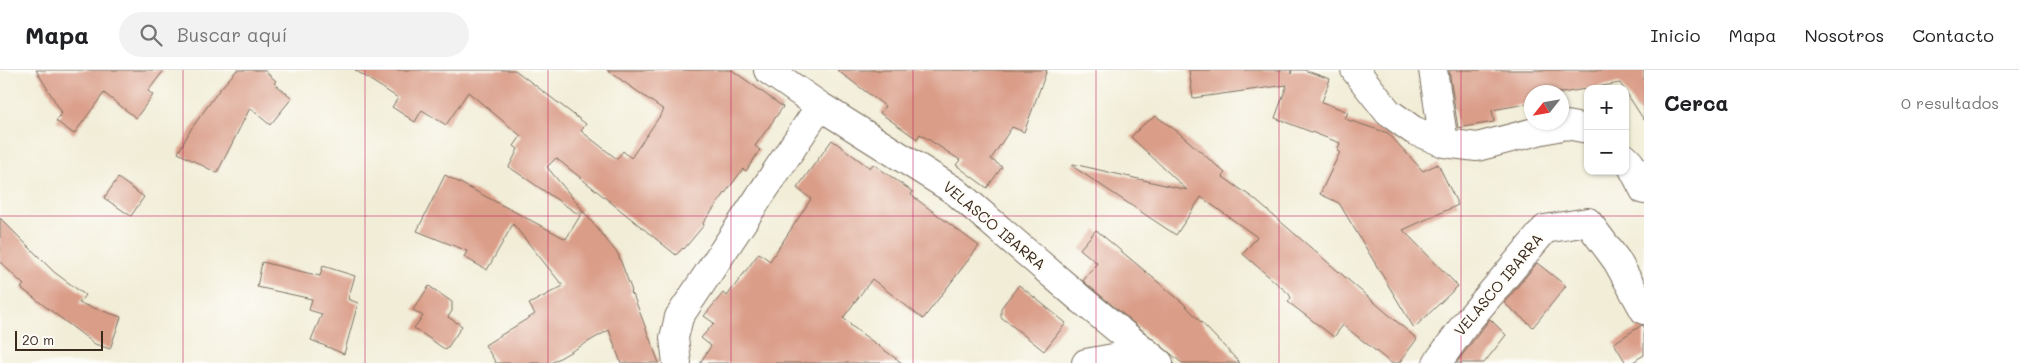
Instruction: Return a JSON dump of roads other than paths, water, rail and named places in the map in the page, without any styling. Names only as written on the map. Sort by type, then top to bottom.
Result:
[{"type":"street","points":[[1355,70],[1388,112],[1413,130],[1444,143],[1477,147],[1542,130],[1566,126],[1584,128]]},
{"type":"street","points":[[1433,70],[1444,143]]},
{"type":"street","name":"VELASCO IBARRA","points":[[776,72],[820,106],[955,191],[1153,358]]},
{"type":"street","points":[[677,363],[674,338],[675,326],[680,317],[820,106]]},
{"type":"street","points":[[1629,162],[1644,190]]},
{"type":"street","name":"VELASCO IBARRA","points":[[1437,363],[1466,323],[1545,229],[1588,222],[1617,261],[1644,310]]},
{"type":"street","points":[[1086,363],[1153,358]]}]
